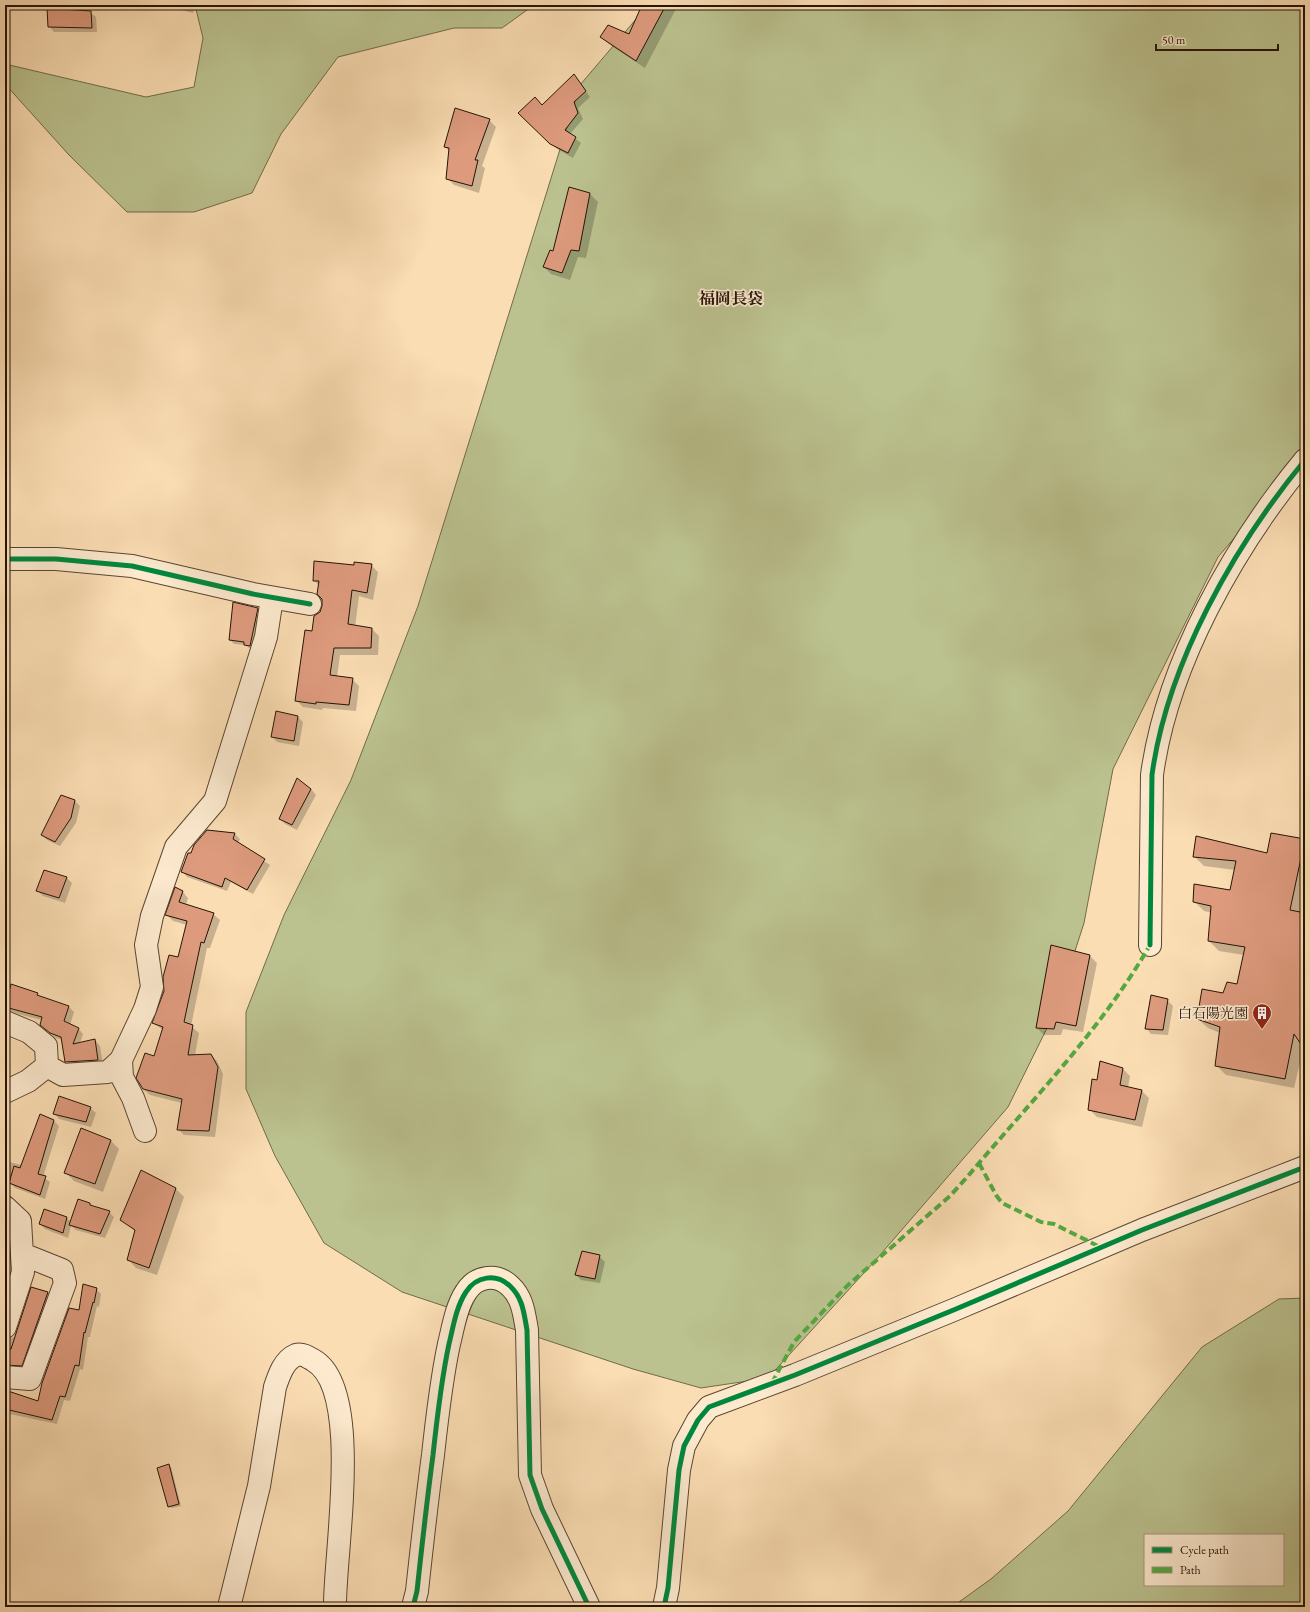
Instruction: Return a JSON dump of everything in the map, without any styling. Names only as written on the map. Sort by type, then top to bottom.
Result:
[{"type":"street","points":[[1150,945],[1152,775],[1154,759],[1170,696],[1200,624],[1219,586],[1256,528],[1305,460]]},
{"type":"street","points":[[5,559],[56,560],[132,566],[272,598],[310,604]]},
{"type":"street","points":[[47,1066],[63,1075],[108,1072],[121,1060],[145,1009],[152,987],[146,945],[152,916],[176,847],[215,800],[266,637],[272,598]]},
{"type":"street","points":[[5,1022],[29,1032],[46,1046],[47,1066]]},
{"type":"street","points":[[121,1060],[122,1077],[133,1098],[145,1131]]},
{"type":"street","points":[[5,1092],[28,1081],[47,1066]]},
{"type":"street","points":[[664,1607],[668,1588],[679,1470],[684,1446],[698,1420],[710,1406],[795,1375],[1142,1230],[1305,1167]]},
{"type":"street","points":[[5,1207],[20,1221],[23,1272],[5,1328]]},
{"type":"street","points":[[5,1377],[30,1379],[65,1283],[62,1270],[22,1254]]},
{"type":"street","points":[[413,1607],[417,1591],[437,1421],[446,1359],[455,1320],[466,1292],[474,1283],[484,1278],[495,1278],[506,1283],[520,1299],[524,1309],[527,1330],[530,1475],[542,1509],[589,1607]]},
{"type":"street","points":[[229,1607],[258,1486],[275,1387],[280,1373],[288,1360],[298,1355],[305,1356],[316,1361],[325,1372],[334,1389],[342,1428],[342,1483],[334,1583],[335,1607]]},
{"type":"green space","points":[[195,5],[534,5],[502,28],[454,28],[338,57],[281,134],[252,193],[194,212],[127,212],[69,155],[5,84],[5,64],[146,97],[194,87],[203,38]]},
{"type":"green space","points":[[648,5],[1305,5],[1305,469],[1285,479],[1218,557],[1113,769],[1084,923],[1056,1010],[1008,1107],[874,1262],[768,1378],[701,1388],[633,1369],[402,1292],[324,1243],[275,1156],[246,1089],[246,1012],[284,915],[351,780],[418,606],[580,85]]},
{"type":"green space","points":[[1305,1298],[1305,1607],[952,1607],[991,1579],[1068,1511],[1202,1347],[1279,1299]]},
{"type":"building","points":[[642,5],[666,5],[636,61],[600,37],[608,25],[629,34]]},
{"type":"building","points":[[47,8],[91,11],[92,28],[48,27]]},
{"type":"building","points":[[574,74],[586,91],[574,102],[578,113],[565,130],[576,137],[568,153],[550,144],[518,113],[535,97],[542,105]]},
{"type":"building","points":[[455,108],[490,119],[475,160],[478,160],[472,186],[446,179],[449,148],[444,147]]},
{"type":"building","points":[[569,187],[590,193],[579,251],[571,250],[562,273],[543,267],[550,250],[553,251]]},
{"type":"building","points":[[314,561],[354,565],[354,562],[372,564],[367,593],[352,590],[348,624],[372,628],[371,648],[334,648],[330,675],[353,678],[349,705],[316,702],[316,704],[295,701],[305,630],[312,631],[314,616],[320,612],[322,606],[322,599],[317,594],[319,581],[313,581]]},
{"type":"building","points":[[233,602],[258,608],[250,646],[244,645],[244,642],[229,640]]},
{"type":"building","points":[[276,711],[298,716],[294,741],[271,737]]},
{"type":"building","points":[[297,778],[311,789],[292,825],[279,819]]},
{"type":"building","points":[[61,795],[75,800],[71,818],[55,842],[41,835]]},
{"type":"building","points":[[207,830],[235,833],[233,839],[265,859],[247,890],[225,878],[222,887],[181,872],[188,853],[191,853],[194,845]]},
{"type":"building","points":[[1271,833],[1305,839],[1290,910],[1305,913],[1305,1050],[1294,1034],[1285,1079],[1215,1066],[1220,1027],[1197,1019],[1202,989],[1223,993],[1227,982],[1237,984],[1245,947],[1208,941],[1211,906],[1193,902],[1194,884],[1230,890],[1236,861],[1193,857],[1196,836],[1267,853]]},
{"type":"building","points":[[44,870],[67,877],[59,898],[36,891]]},
{"type":"building","points":[[175,887],[183,891],[179,902],[214,913],[204,943],[201,942],[184,1022],[193,1025],[188,1055],[211,1054],[218,1067],[209,1131],[177,1130],[182,1099],[143,1089],[136,1078],[145,1053],[154,1056],[163,1027],[152,1023],[164,991],[163,977],[169,955],[178,957],[187,921],[165,915]]},
{"type":"building","points":[[1051,945],[1090,955],[1076,1026],[1056,1022],[1054,1029],[1036,1028]]},
{"type":"building","points":[[11,984],[69,1006],[64,1021],[79,1028],[73,1044],[95,1039],[98,1060],[65,1062],[61,1037],[50,1033],[40,1025],[42,1017],[5,1007]]},
{"type":"building","points":[[1151,995],[1168,999],[1163,1030],[1145,1029]]},
{"type":"building","points":[[1100,1061],[1123,1068],[1120,1085],[1142,1090],[1135,1120],[1088,1110],[1092,1079],[1097,1080]]},
{"type":"building","points":[[59,1096],[91,1107],[86,1122],[53,1114]]},
{"type":"building","points":[[40,1114],[54,1120],[38,1174],[46,1176],[40,1195],[9,1183],[14,1166],[20,1168]]},
{"type":"building","points":[[81,1128],[111,1140],[95,1184],[64,1173]]},
{"type":"building","points":[[141,1170],[176,1188],[149,1268],[127,1260],[135,1230],[120,1220]]},
{"type":"building","points":[[78,1199],[90,1203],[90,1205],[110,1211],[100,1234],[69,1225]]},
{"type":"building","points":[[44,1209],[67,1217],[63,1233],[39,1224]]},
{"type":"building","points":[[582,1251],[600,1255],[595,1279],[575,1275]]},
{"type":"building","points":[[83,1284],[97,1288],[94,1303],[93,1302],[85,1333],[84,1332],[79,1366],[75,1365],[65,1397],[60,1396],[52,1420],[5,1409],[5,1390],[38,1401],[42,1383],[69,1308],[79,1310]]},
{"type":"building","points":[[31,1287],[48,1292],[22,1366],[5,1365],[7,1348],[11,1349]]},
{"type":"building","points":[[169,1464],[179,1504],[168,1507],[157,1468]]},
{"type":"marked path","points":[[772,1383],[794,1342],[847,1286],[950,1196],[968,1176],[1087,1036],[1131,976],[1150,945]]},
{"type":"marked path","points":[[979,1163],[996,1195],[1002,1203],[1041,1222],[1054,1224],[1100,1247]]},
{"type":"cycle path","points":[[1150,945],[1152,775],[1160,733],[1172,691],[1188,649],[1229,568],[1253,530],[1305,460]]},
{"type":"cycle path","points":[[5,559],[56,559],[132,566],[253,594],[310,604]]},
{"type":"cycle path","points":[[664,1607],[668,1588],[679,1470],[684,1446],[698,1420],[709,1407],[795,1375],[1142,1230],[1305,1167]]},
{"type":"cycle path","points":[[413,1607],[417,1591],[441,1386],[446,1358],[460,1304],[470,1287],[475,1282],[486,1278],[499,1279],[510,1286],[518,1296],[524,1312],[527,1330],[530,1475],[542,1509],[589,1607]]},
{"type":"place","name":"白石陽光園","points":[[1262,1030]]},
{"type":"district","name":"福岡長袋","points":[[731,298]]}]
